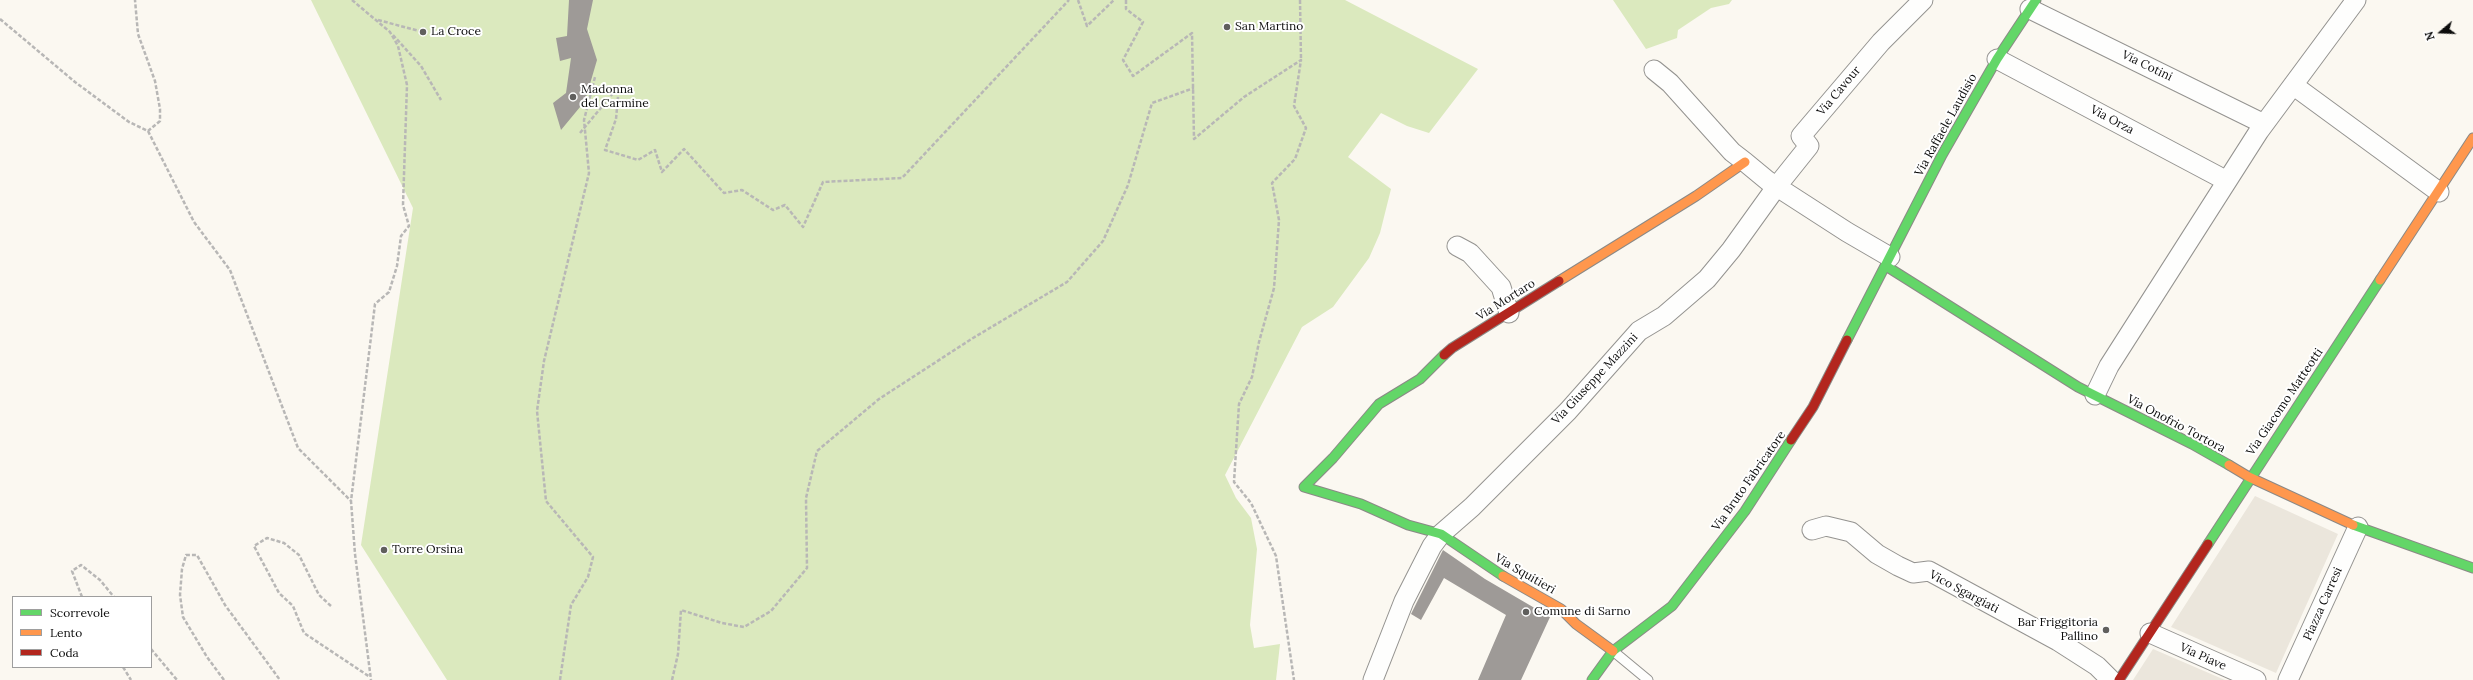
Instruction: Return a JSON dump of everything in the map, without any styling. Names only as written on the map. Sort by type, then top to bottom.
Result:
[{"type":"street","name":"Via Cavour","points":[[1777,186],[1810,146],[1801,136],[1881,42],[1923,0]]},
{"type":"street","points":[[2095,395],[2109,366],[2264,124],[2356,0]]},
{"type":"street","name":"Via Raffaele Laudisio","points":[[1888,261],[1942,154],[1997,59],[2033,4]]},
{"type":"street","name":"Via Cotini","points":[[2033,4],[2264,124]]},
{"type":"street","name":"Via Orza","points":[[1997,59],[2227,181]]},
{"type":"street","points":[[1654,70],[1670,84],[1732,152],[1777,186],[1888,261]]},
{"type":"street","points":[[2293,85],[2440,192]]},
{"type":"street","name":"Via Giacomo Matteotti","points":[[2119,680],[2250,477],[2440,192],[2473,138]]},
{"type":"street","name":"Via Mortaro","points":[[1304,487],[1333,458],[1379,404],[1420,379],[1452,348],[1696,196],[1745,162]]},
{"type":"street","name":"Via Giuseppe Mazzini","points":[[1373,680],[1404,601],[1432,546],[1441,534],[1472,506],[1568,411],[1639,331],[1664,316],[1707,279],[1731,250],[1777,186]]},
{"type":"street","points":[[1457,246],[1470,253],[1501,287],[1509,313]]},
{"type":"street","name":"Via Onofrio Tortora","points":[[1888,261],[2095,395],[2192,444],[2250,477],[2358,527],[2472,566]]},
{"type":"street","name":"Via Bruto Fabricatore","points":[[1592,680],[1613,651],[1672,606],[1744,511],[1813,407],[1888,261]]},
{"type":"street","name":"Via Squitieri","points":[[1304,487],[1361,504],[1408,525],[1441,534],[1492,569],[1561,609],[1576,624],[1613,651]]},
{"type":"street","name":"Vico Sgargiati","points":[[1812,530],[1826,526],[1851,532],[1877,554],[1913,574],[1929,571],[2058,641],[2097,666],[2111,680]]},
{"type":"street","name":"Piazza Carresi","points":[[2288,680],[2358,527]]},
{"type":"street","name":"Via Piave","points":[[2150,633],[2256,680]]},
{"type":"lane","points":[[1613,651],[1648,680]]},
{"type":"path","points":[[134,0],[138,34],[155,81],[160,109],[160,121],[148,131]]},
{"type":"path","points":[[352,0],[378,20],[421,66],[441,100]]},
{"type":"path","points":[[595,77],[580,133],[619,86],[616,119],[605,150],[638,160],[655,150],[662,172],[684,149],[724,193],[742,190],[773,210],[786,205],[803,227],[823,182],[902,178],[1069,0]]},
{"type":"path","points":[[1078,0],[1087,26],[1114,0]]},
{"type":"path","points":[[1126,0],[1126,9],[1143,22],[1123,60],[1133,76],[1192,32],[1194,139],[1244,97],[1301,60]]},
{"type":"path","points":[[1294,680],[1276,556],[1251,503],[1234,482],[1238,404],[1252,377],[1259,342],[1274,288],[1279,220],[1272,183],[1295,159],[1306,128],[1294,106],[1301,60],[1300,0]]},
{"type":"path","points":[[0,19],[75,82],[129,122],[148,131],[194,222],[230,270],[298,448],[352,501]]},
{"type":"path","points":[[378,20],[423,32]]},
{"type":"path","points":[[371,678],[355,554],[352,501],[375,304],[389,292],[397,266],[400,236],[409,226],[403,205],[406,182],[404,154],[407,85],[398,46],[390,32]]},
{"type":"path","points":[[672,680],[678,654],[681,610],[722,623],[744,627],[771,611],[808,568],[806,498],[817,451],[879,399],[973,338],[1067,282],[1103,241],[1128,185],[1152,103],[1194,88]]},
{"type":"path","points":[[560,680],[571,605],[588,577],[594,557],[546,501],[537,412],[544,361],[589,173],[584,120]]},
{"type":"path","points":[[331,606],[319,595],[299,555],[284,543],[267,538],[254,546],[279,593],[293,606],[304,633],[371,678]]},
{"type":"path","points":[[224,680],[207,657],[183,617],[180,594],[182,569],[186,555],[197,555],[225,606],[280,680]]},
{"type":"path","points":[[82,596],[72,571],[81,565],[100,580],[113,596]]},
{"type":"path","points":[[152,650],[177,680]]},
{"type":"path","points":[[124,668],[131,680]]},
{"type":"green space","points":[[311,0],[1345,0],[1478,69],[1429,133],[1407,126],[1381,113],[1348,157],[1391,189],[1380,233],[1369,258],[1333,307],[1302,327],[1225,475],[1236,498],[1251,518],[1257,549],[1250,625],[1254,648],[1280,644],[1276,680],[447,680],[361,545],[413,208]]},
{"type":"green space","points":[[1613,0],[1732,0],[1729,4],[1711,8],[1678,30],[1677,38],[1646,49]]},
{"type":"shaded area","points":[[2255,496],[2338,534],[2276,673],[2171,627]]},
{"type":"shaded area","points":[[2153,649],[2225,680],[2133,680]]},
{"type":"building","points":[[569,0],[593,0],[587,29],[597,60],[585,101],[561,130],[553,103],[566,93],[571,58],[560,61],[556,38],[567,36]]},
{"type":"building","name":"Comune di Sarno","points":[[1443,550],[1485,579],[1550,617],[1521,680],[1478,680],[1506,615],[1444,578],[1421,620],[1411,614]]},
{"type":"traffic: fast","points":[[1847,340],[1942,155],[1997,59],[2036,0]]},
{"type":"traffic: fast","points":[[1886,266],[2078,387],[2192,444],[2229,465]]},
{"type":"traffic: fast","points":[[2208,544],[2380,280]]},
{"type":"traffic: fast","points":[[1444,355],[1420,379],[1379,404],[1333,458],[1304,487],[1361,504],[1408,525],[1441,534],[1503,576]]},
{"type":"traffic: fast","points":[[1592,680],[1613,651],[1672,606],[1745,511],[1791,440]]},
{"type":"traffic: fast","points":[[2353,525],[2473,568]]},
{"type":"traffic: slow","points":[[2380,280],[2473,138]]},
{"type":"traffic: slow","points":[[1559,281],[1696,196],[1745,162]]},
{"type":"traffic: slow","points":[[2229,465],[2249,477],[2353,525]]},
{"type":"traffic: slow","points":[[1503,576],[1561,609],[1576,624],[1613,651]]},
{"type":"traffic: jam","points":[[1444,355],[1452,348],[1559,281]]},
{"type":"traffic: jam","points":[[1791,440],[1813,407],[1847,340]]},
{"type":"traffic: jam","points":[[2119,680],[2208,544]]},
{"type":"place","name":"San Martino","points":[[1227,27]]},
{"type":"place","name":"La Croce","points":[[423,32]]},
{"type":"place","name":"Madonna del Carmine","points":[[573,97]]},
{"type":"place","name":"Torre Orsina","points":[[384,550]]},
{"type":"place","name":"Comune di Sarno","points":[[1526,612]]},
{"type":"place","name":"Bar Friggitoria Pallino","points":[[2106,630]]}]
